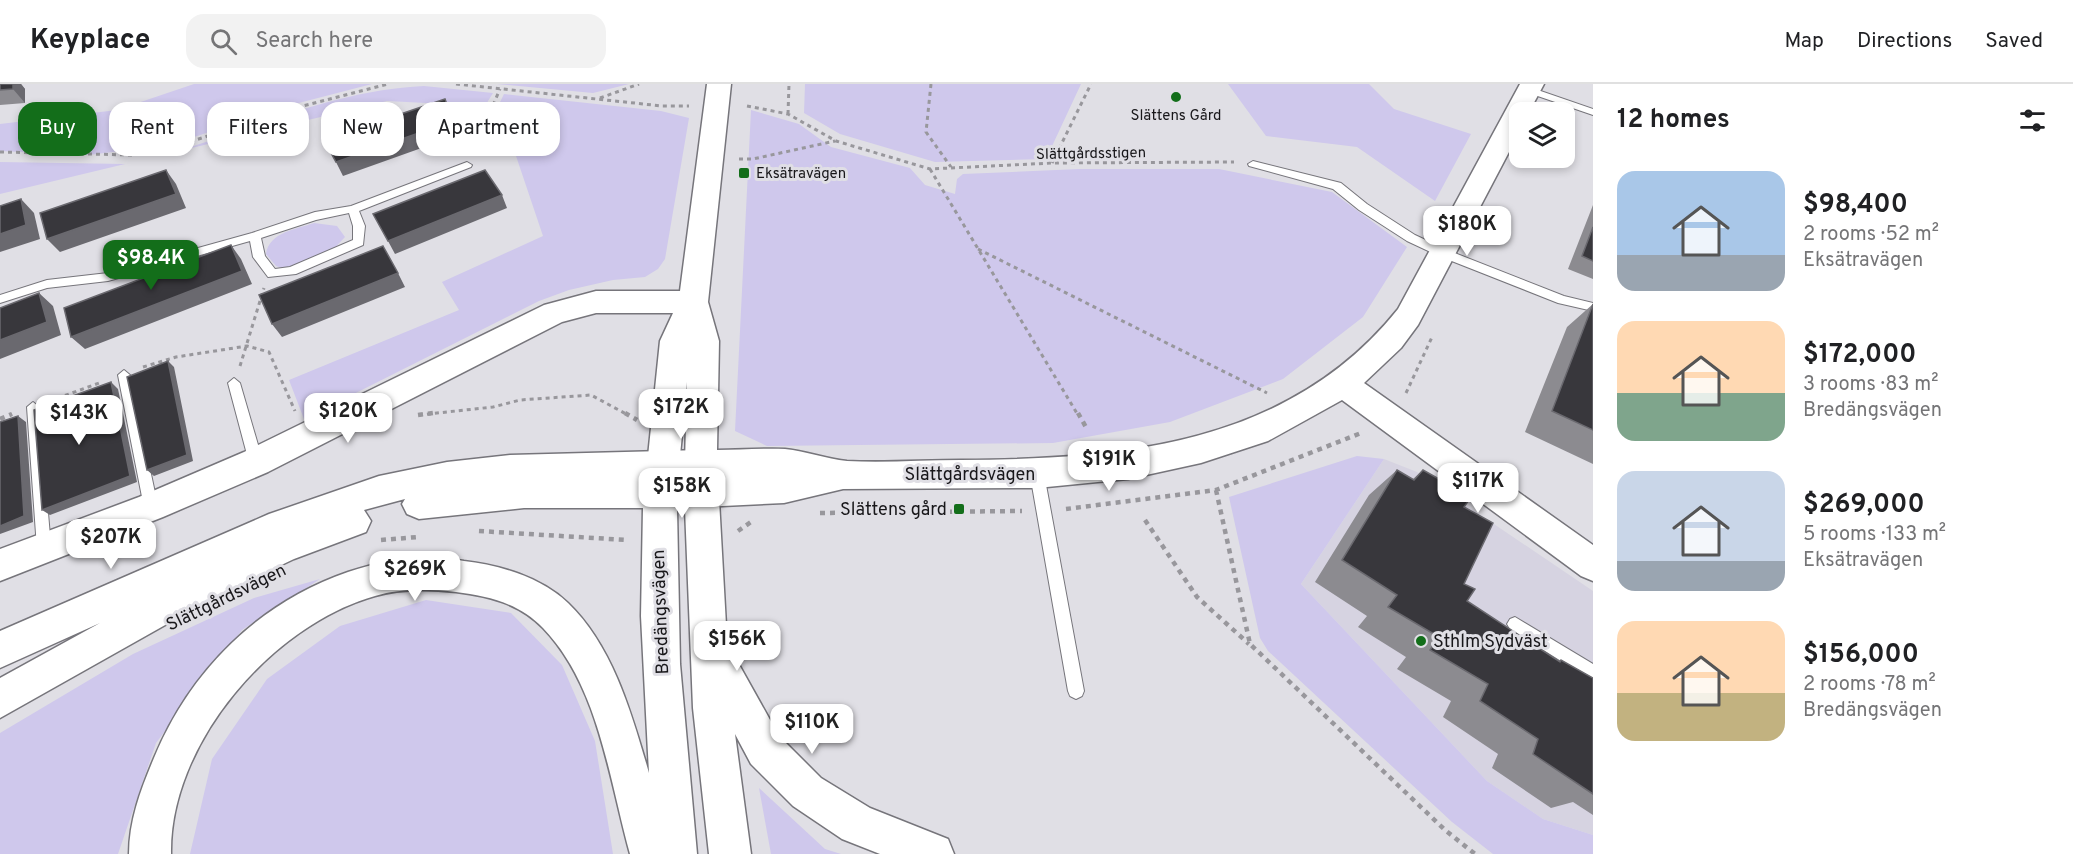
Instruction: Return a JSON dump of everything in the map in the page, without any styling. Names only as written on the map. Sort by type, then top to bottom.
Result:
[{"type":"street","name":"Bredängsvägen","points":[[676,854],[664,731],[657,541],[675,341],[693,302],[719,84]]},
{"type":"street","name":"Slättgårdsvägen","points":[[662,480],[701,479],[784,489],[846,475],[1037,474],[1128,465],[1201,449],[1257,432],[1343,384],[1390,340],[1408,318],[1530,87]]},
{"type":"street","points":[[0,565],[151,507],[256,462],[554,313],[596,302],[693,302]]},
{"type":"street","name":"Bredängsvägen","points":[[693,302],[704,341],[700,422],[706,641],[721,792],[730,854]]},
{"type":"street","points":[[1343,384],[1593,565]]},
{"type":"street","points":[[0,650],[253,536],[302,516],[377,491],[447,476],[531,468],[662,480]]},
{"type":"street","points":[[0,699],[209,581],[282,548],[375,513],[449,498],[543,494],[662,480]]},
{"type":"street","points":[[150,854],[149,831],[171,757],[203,704],[229,670],[262,639],[297,612],[339,590],[379,579],[421,573],[461,574],[498,583],[556,615],[576,639],[592,666],[621,749],[651,854]]},
{"type":"street","points":[[706,641],[765,750],[807,792],[857,824],[933,854]]},
{"type":"lane","name":"Slättgårdsvägen","points":[[1530,87],[1592,110]]},
{"type":"lane","points":[[1253,164],[1337,186],[1363,207],[1411,238],[1443,254],[1562,300],[1593,307]]},
{"type":"lane","points":[[0,299],[47,284],[108,277],[225,242],[255,236],[315,216],[353,209],[467,165]]},
{"type":"lane","points":[[255,236],[259,257],[272,274],[292,271],[359,242],[359,226],[353,209]]},
{"type":"lane","points":[[124,375],[151,507]]},
{"type":"lane","points":[[234,383],[256,462]]},
{"type":"lane","points":[[33,407],[44,548]]},
{"type":"lane","points":[[1037,474],[1076,691]]},
{"type":"lane","points":[[1515,624],[1593,673]]},
{"type":"path","points":[[0,152],[132,155],[168,149],[291,109],[388,84]]},
{"type":"path","points":[[456,84],[662,106],[690,106]]},
{"type":"path","points":[[596,99],[639,84]]},
{"type":"path","points":[[788,114],[789,84]]},
{"type":"path","points":[[931,84],[926,132],[951,168]]},
{"type":"path","points":[[1052,163],[1091,84]]},
{"type":"path","points":[[467,165],[500,89]]},
{"type":"path","points":[[747,106],[788,114],[836,141]]},
{"type":"path","points":[[711,159],[753,159],[836,141]]},
{"type":"path","name":"Slättgårdsstigen","points":[[836,141],[930,168],[1052,163],[1218,161],[1253,164]]},
{"type":"path","points":[[930,168],[1087,429]]},
{"type":"path","points":[[978,249],[1299,409]]},
{"type":"path","points":[[234,383],[247,346],[257,305],[272,274]]},
{"type":"path","points":[[0,419],[176,357],[247,346],[269,352],[307,436]]},
{"type":"path","points":[[413,415],[493,407],[520,400],[591,395],[646,424]]},
{"type":"path","points":[[1250,644],[1216,490],[1393,421]]},
{"type":"path","name":"Slättgårdsvägen","points":[[814,513],[1044,511],[1096,507],[1216,490]]},
{"type":"path","points":[[1145,520],[1197,597],[1250,644],[1445,830],[1475,854]]},
{"type":"path","points":[[703,537],[728,537],[753,521]]},
{"type":"path","points":[[466,532],[657,541]]},
{"type":"path","points":[[374,541],[420,537]]},
{"type":"shaded area","points":[[194,84],[372,84],[303,102],[207,102],[207,133],[195,137],[195,102],[141,102]]},
{"type":"shaded area","points":[[497,84],[629,84],[593,93]]},
{"type":"shaded area","points":[[805,84],[1081,84],[1046,159],[935,162],[840,134],[804,113]]},
{"type":"shaded area","points":[[1228,84],[1369,84],[1394,109],[1471,134],[1435,201],[1357,147],[1266,136]]},
{"type":"shaded area","points":[[424,86],[493,93],[487,102],[327,102],[392,89]]},
{"type":"shaded area","points":[[504,94],[661,111],[689,118],[665,259],[658,269],[645,277],[613,280],[569,290],[539,301],[304,419],[289,380],[459,310],[442,282],[543,236],[516,156],[560,156],[560,102],[500,102]]},
{"type":"shaded area","points":[[321,104],[321,117],[309,120],[309,107]]},
{"type":"shaded area","name":"Slättens gård","points":[[751,110],[799,124],[831,147],[910,168],[925,185],[955,194],[957,179],[963,174],[1079,169],[1219,169],[1332,192],[1407,247],[1363,317],[1283,379],[1170,422],[1053,443],[767,446],[735,431]]},
{"type":"shaded area","points":[[109,111],[109,152],[97,154],[97,112]]},
{"type":"shaded area","points":[[18,122],[18,152],[0,151],[0,124]]},
{"type":"shaded area","points":[[207,141],[207,144],[195,145]]},
{"type":"shaded area","points":[[0,162],[125,164],[0,194]]},
{"type":"shaded area","points":[[314,223],[337,226],[345,237],[330,253],[285,269],[276,266],[266,254],[272,241],[285,232]]},
{"type":"shaded area","points":[[1357,456],[1384,459],[1301,584],[1487,781],[1543,819],[1593,835],[1593,854],[1493,854],[1452,822],[1268,651],[1260,638],[1229,497]]},
{"type":"shaded area","points":[[1384,459],[1417,472],[1593,591],[1593,835],[1543,819],[1487,781],[1301,584]]},
{"type":"shaded area","points":[[320,579],[242,630],[156,743],[118,854],[0,854],[0,733],[133,654],[254,598]]},
{"type":"shaded area","points":[[426,600],[511,613],[562,665],[595,741],[613,854],[190,854],[212,759],[267,679],[340,626]]},
{"type":"shaded area","points":[[759,788],[825,849],[841,854],[771,854]]},
{"type":"building","points":[[0,84],[13,84],[13,89],[0,90]]},
{"type":"building","points":[[416,109],[416,134],[404,138],[404,113]]},
{"type":"building","points":[[333,156],[353,156],[336,162]]},
{"type":"building","points":[[166,170],[176,194],[47,239],[40,213]]},
{"type":"building","points":[[485,170],[502,195],[388,241],[373,214]]},
{"type":"building","points":[[21,199],[26,225],[0,234],[0,206]]},
{"type":"building","points":[[1593,227],[1593,261],[1582,256]]},
{"type":"building","points":[[231,245],[242,271],[71,337],[64,308]]},
{"type":"building","points":[[383,246],[398,273],[272,324],[259,295]]},
{"type":"building","points":[[39,293],[47,322],[0,340],[0,308]]},
{"type":"building","points":[[1593,304],[1593,430],[1552,411]]},
{"type":"building","points":[[168,361],[187,455],[147,470],[127,377]]},
{"type":"building","points":[[111,382],[130,476],[42,510],[34,410]]},
{"type":"building","points":[[18,416],[24,516],[0,526],[0,422]]},
{"type":"building","points":[[1397,470],[1414,480],[1423,470],[1471,497],[1464,507],[1493,523],[1464,584],[1475,589],[1467,601],[1560,662],[1561,660],[1593,678],[1593,794],[1533,754],[1538,739],[1480,701],[1488,684],[1430,650],[1439,637],[1388,607],[1397,595],[1342,560]]},
{"type":"place","name":"Slättens Gård","points":[[1176,97]]},
{"type":"place","name":"Eksätravägen","points":[[744,173]]},
{"type":"place","name":"Slättens gård","points":[[959,509]]},
{"type":"place","name":"Sthlm Sydväst","points":[[1421,641]]}]
